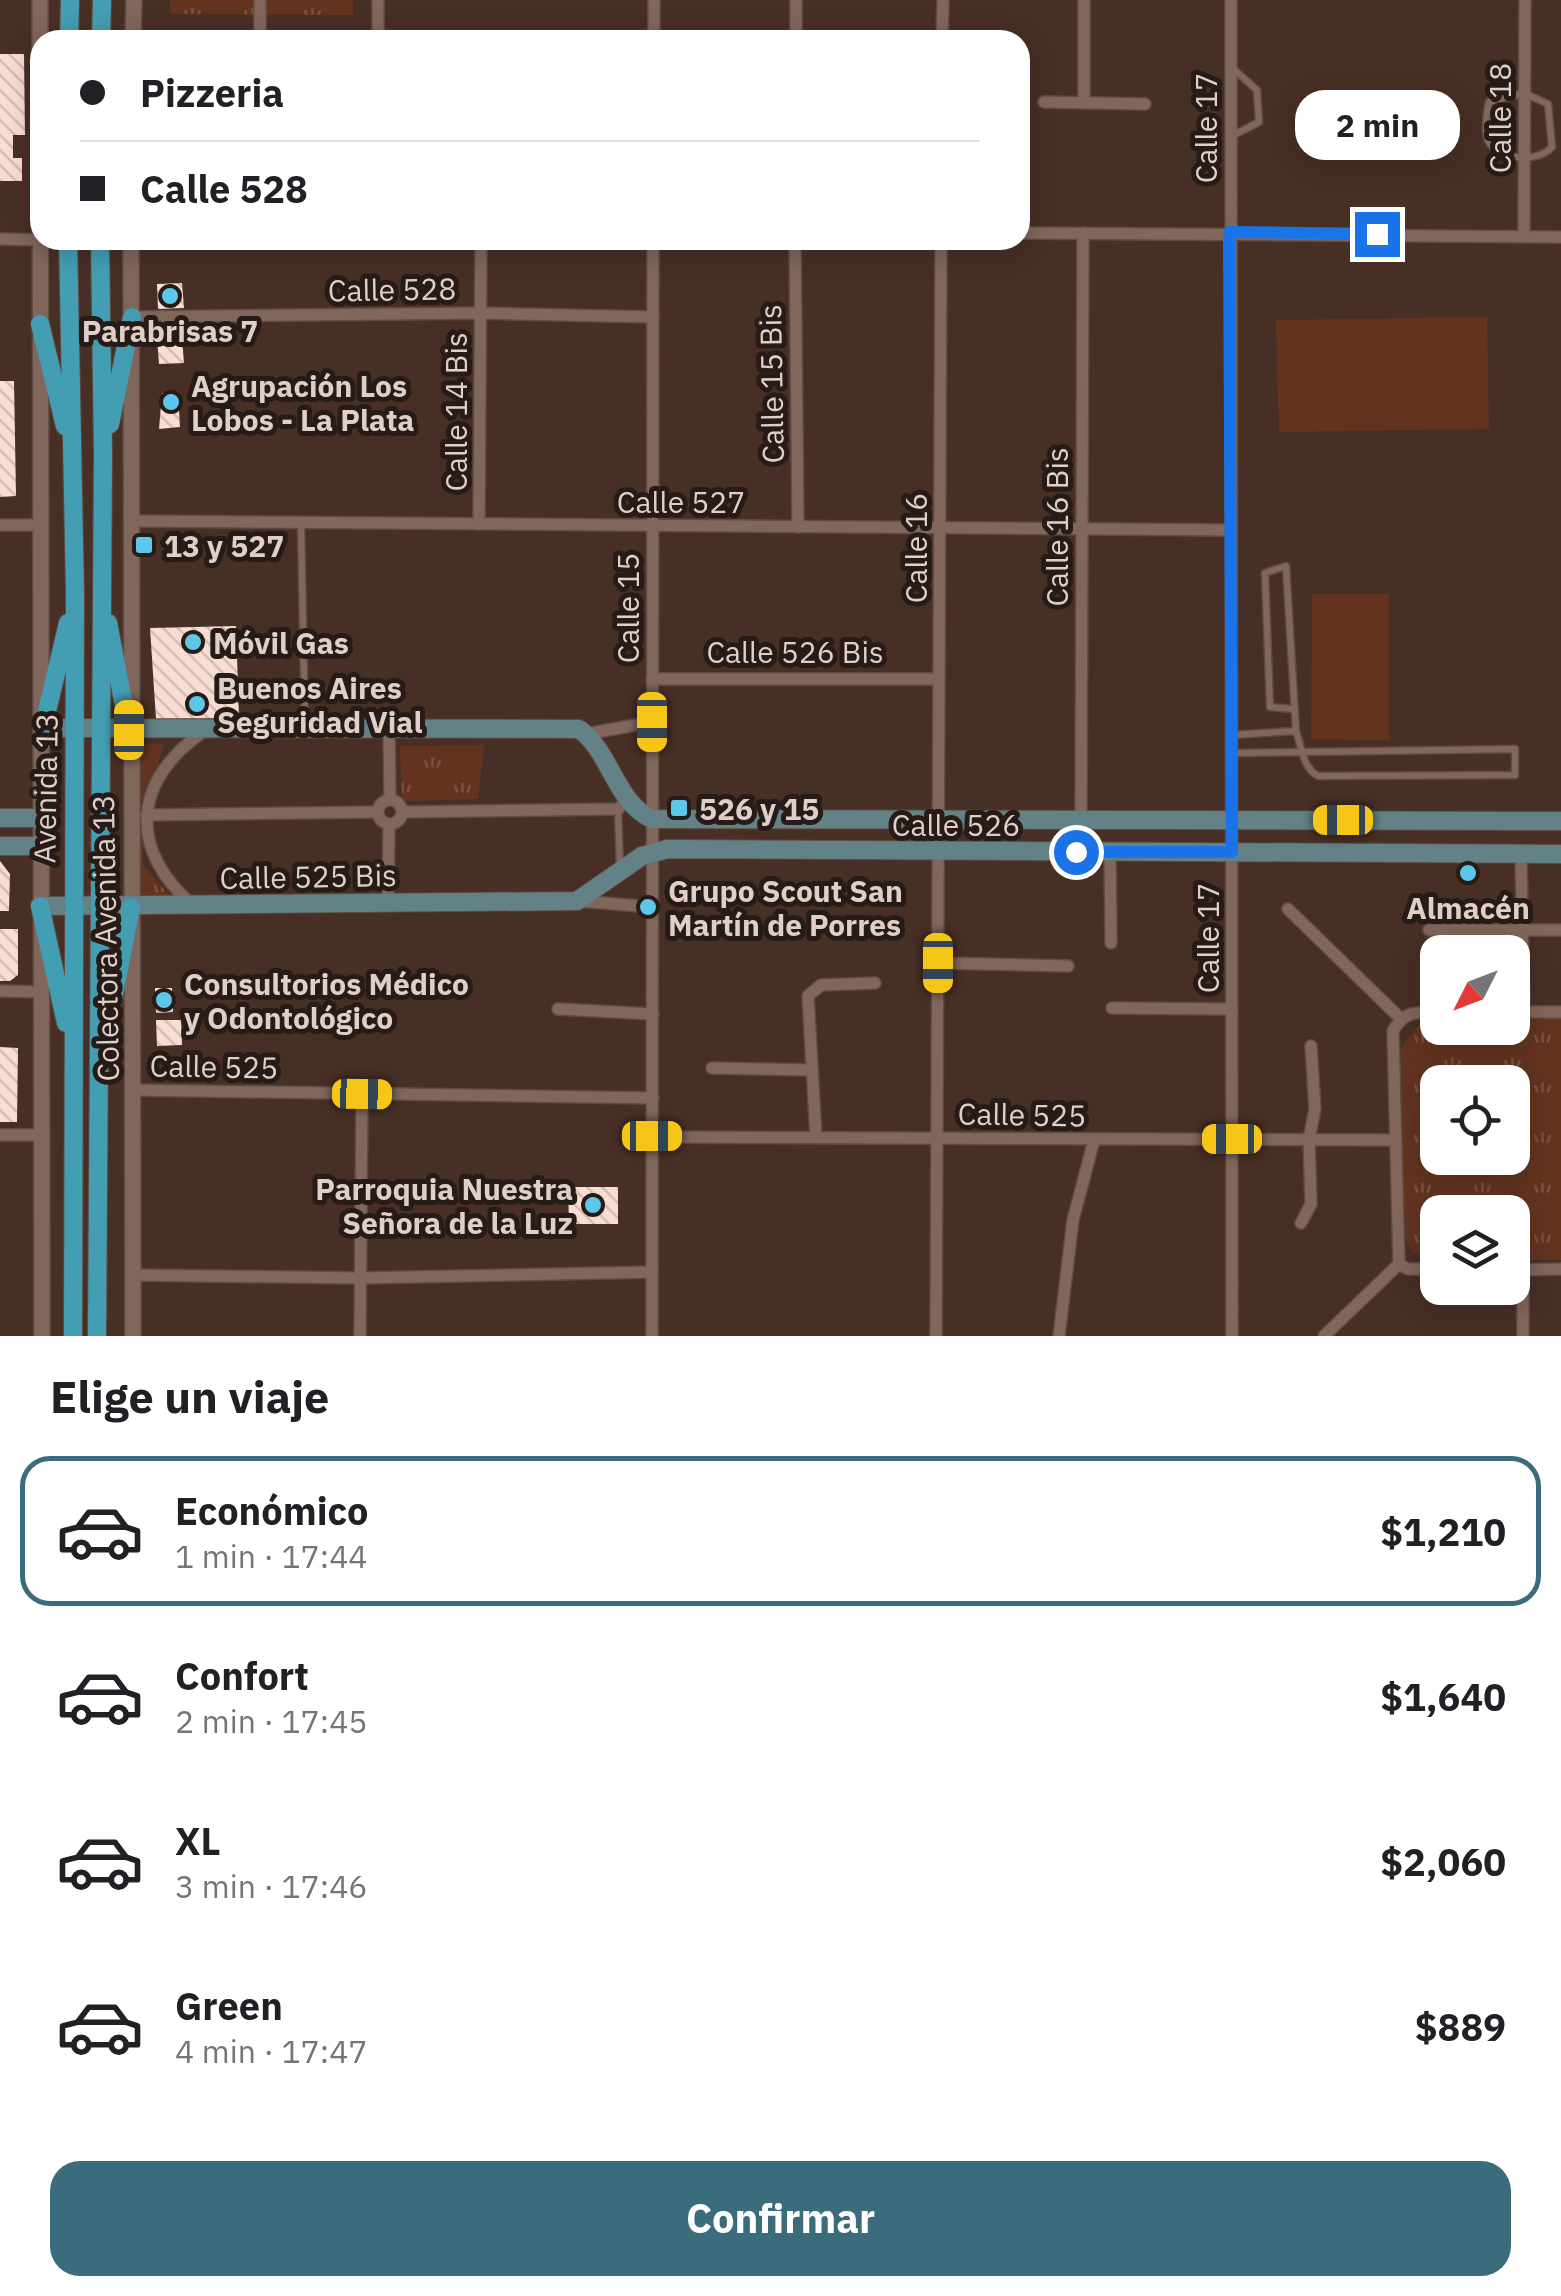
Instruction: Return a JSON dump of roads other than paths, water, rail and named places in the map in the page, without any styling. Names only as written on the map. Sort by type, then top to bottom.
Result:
[{"type":"main road","points":[[70,0],[70,30]]},
{"type":"main road","points":[[102,0],[102,30]]},
{"type":"main road","name":"Avenida 13","points":[[68,250],[75,594],[71,906],[75,1065],[73,1336]]},
{"type":"main road","name":"Avenida 13","points":[[97,1336],[103,454],[100,250]]},
{"type":"main road","points":[[103,454],[132,317]]},
{"type":"main road","points":[[40,324],[73,458]]},
{"type":"main road","points":[[100,581],[129,730]]},
{"type":"main road","points":[[75,594],[43,728],[572,728],[586,734],[623,804],[652,819]]},
{"type":"main road","points":[[0,818],[42,818]]},
{"type":"main road","name":"Calle 526","points":[[652,819],[1561,821]]},
{"type":"main road","points":[[0,846],[42,846]]},
{"type":"main road","name":"Calle 526","points":[[652,853],[668,849],[1561,854]]},
{"type":"main road","points":[[577,901],[652,853]]},
{"type":"main road","name":"Calle 525 Bis","points":[[40,906],[577,901]]},
{"type":"main road","points":[[40,906],[75,1065]]},
{"type":"main road","points":[[100,1065],[131,907]]},
{"type":"street","name":"Colectora Avenida 13","points":[[40,0],[40,30]]},
{"type":"street","points":[[133,30],[134,0]]},
{"type":"street","points":[[260,0],[260,30]]},
{"type":"street","points":[[378,0],[378,30]]},
{"type":"street","points":[[654,0],[654,30]]},
{"type":"street","points":[[796,0],[796,30]]},
{"type":"street","points":[[942,0],[942,30]]},
{"type":"street","points":[[1084,0],[1084,103]]},
{"type":"street","name":"Calle 17","points":[[1231,0],[1232,1336]]},
{"type":"street","name":"Calle 18","points":[[1524,0],[1524,236]]},
{"type":"street","points":[[1044,102],[1145,104]]},
{"type":"street","name":"Calle 16 Bis","points":[[1081,821],[1083,232]]},
{"type":"street","points":[[1030,233],[1561,237]]},
{"type":"street","points":[[0,239],[30,240]]},
{"type":"street","name":"Colectora Avenida 13","points":[[39,250],[42,1336]]},
{"type":"street","name":"Colectora Avenida 13","points":[[131,250],[132,1336]]},
{"type":"street","name":"Calle 14 Bis","points":[[479,524],[482,250]]},
{"type":"street","name":"Calle 15","points":[[652,1336],[653,250]]},
{"type":"street","name":"Calle 15 Bis","points":[[794,250],[798,526]]},
{"type":"street","name":"Calle 16","points":[[936,1336],[942,250]]},
{"type":"street","name":"Calle 528","points":[[132,317],[480,313],[653,317]]},
{"type":"street","name":"Calle 527","points":[[131,521],[1230,530]]},
{"type":"street","points":[[0,525],[42,525]]},
{"type":"street","name":"Calle 526 Bis","points":[[652,679],[938,679]]},
{"type":"street","points":[[586,734],[652,722]]},
{"type":"street","points":[[390,729],[390,799],[402,812],[623,804]]},
{"type":"street","points":[[192,906],[166,882],[157,864],[146,815],[155,780],[166,762],[204,731]]},
{"type":"street","points":[[378,812],[383,802],[390,799]]},
{"type":"street","points":[[146,815],[378,812],[389,824],[388,902]]},
{"type":"street","points":[[389,824],[397,822],[402,812]]},
{"type":"street","points":[[1110,852],[1111,943]]},
{"type":"street","points":[[1521,855],[1522,934]]},
{"type":"street","name":"Calle 525 Bis","points":[[577,901],[652,907]]},
{"type":"street","points":[[1288,909],[1400,1018]]},
{"type":"street","points":[[1428,930],[1522,934],[1561,930]]},
{"type":"street","points":[[938,963],[1068,966]]},
{"type":"street","points":[[816,1137],[808,996],[821,984],[875,983]]},
{"type":"street","points":[[0,992],[40,992]]},
{"type":"street","points":[[1112,1008],[1232,1009]]},
{"type":"street","points":[[558,1009],[653,1014]]},
{"type":"street","points":[[1324,1336],[1399,1264],[1392,1140],[1393,1031],[1400,1018],[1420,1012]]},
{"type":"street","points":[[1530,1012],[1561,1012]]},
{"type":"street","points":[[1301,1223],[1312,1204],[1309,1139],[1315,1110],[1311,1046]]},
{"type":"street","points":[[712,1068],[812,1070]]},
{"type":"street","name":"Calle 525","points":[[134,1090],[653,1098]]},
{"type":"street","points":[[360,1336],[362,1094]]},
{"type":"street","points":[[0,1135],[42,1135]]},
{"type":"street","name":"Calle 525","points":[[652,1136],[1392,1140]]},
{"type":"street","points":[[1059,1336],[1073,1220],[1094,1140]]},
{"type":"street","points":[[1399,1264],[1420,1269]]},
{"type":"street","points":[[1530,1270],[1561,1269]]},
{"type":"street","points":[[133,1275],[360,1278],[652,1272]]},
{"type":"street","points":[[1521,1305],[1523,1336]]},
{"type":"lane","points":[[1230,66],[1257,90],[1258,122],[1230,137]]},
{"type":"lane","points":[[1524,93],[1548,104],[1552,147],[1547,153],[1524,159],[1492,146],[1487,140],[1491,99],[1524,93]]},
{"type":"lane","points":[[301,522],[305,729]]},
{"type":"lane","points":[[1232,753],[1304,753],[1514,748],[1515,775],[1318,776],[1308,768],[1304,753],[1296,731],[1286,566],[1264,574],[1270,707],[1294,709]]},
{"type":"lane","points":[[1232,735],[1296,731]]},
{"type":"lane","points":[[620,871],[623,804]]},
{"type":"place","name":"Parabrisas 7","points":[[170,296]]},
{"type":"place","name":"Agrupación Los Lobos - La Plata","points":[[171,402]]},
{"type":"place","name":"13 y 527","points":[[144,545]]},
{"type":"place","name":"Móvil Gas","points":[[193,642]]},
{"type":"place","name":"Buenos Aires Seguridad Vial","points":[[197,704]]},
{"type":"place","name":"526 y 15","points":[[679,808]]},
{"type":"place","name":"Almacén","points":[[1468,873]]},
{"type":"place","name":"Grupo Scout San Martín de Porres","points":[[648,907]]},
{"type":"place","name":"Consultorios Médico y Odontológico","points":[[164,1000]]},
{"type":"place","name":"Parroquia Nuestra Señora de la Luz","points":[[593,1205]]}]
